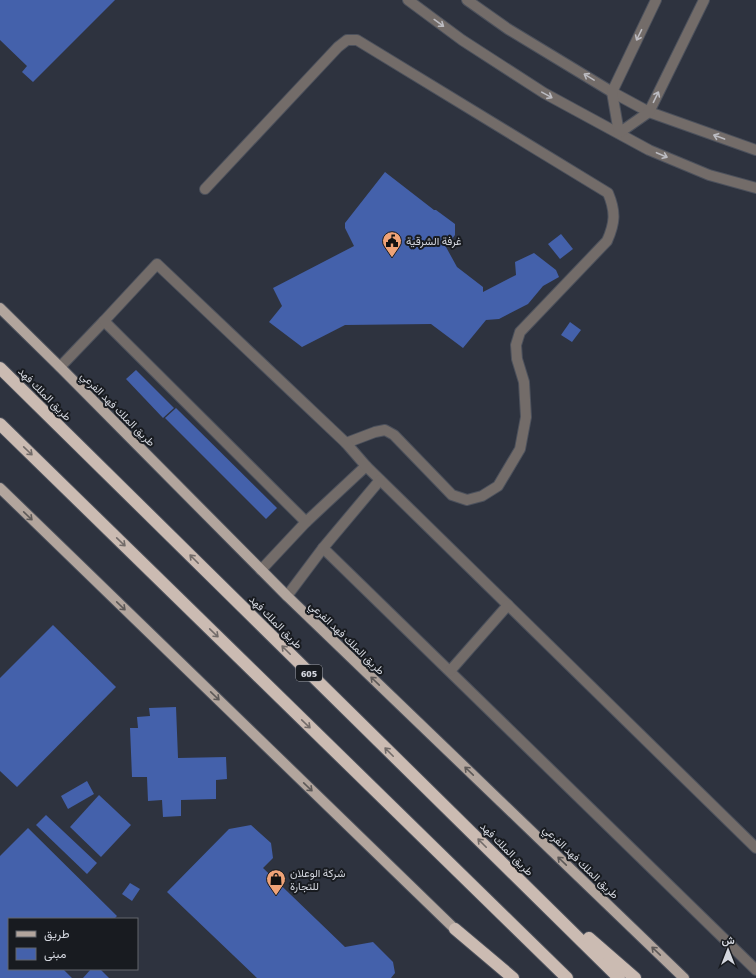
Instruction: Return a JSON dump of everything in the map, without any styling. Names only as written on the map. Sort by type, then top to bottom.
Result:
[{"type":"highway","name":"طريق الملك فهد","points":[[0,368],[619,978]]},
{"type":"highway","points":[[0,424],[567,978]]},
{"type":"highway","points":[[496,857],[635,978]]},
{"type":"highway","points":[[455,929],[513,978]]},
{"type":"main road","name":"طريق الملك فهد الفرعي","points":[[0,308],[286,596],[684,978]]},
{"type":"main road","points":[[0,488],[506,978]]},
{"type":"street","points":[[408,0],[462,40],[544,93],[649,150],[709,175],[756,188]]},
{"type":"street","points":[[467,0],[508,29],[612,92],[649,112],[756,150]]},
{"type":"street","points":[[620,133],[612,92],[656,0]]},
{"type":"street","points":[[620,133],[649,112],[704,0]]},
{"type":"street","points":[[205,190],[338,47],[347,40],[357,40],[608,193],[613,205],[613,226],[607,241],[520,332],[516,345],[517,359],[524,382],[526,417],[520,449],[498,486],[482,496],[467,500],[452,495],[394,434],[385,430],[375,432],[346,443]]},
{"type":"street","points":[[60,367],[157,264],[346,443],[380,480],[756,848]]},
{"type":"street","points":[[104,321],[306,522]]},
{"type":"street","points":[[261,570],[306,522],[366,466]]},
{"type":"street","points":[[286,596],[322,548],[380,480]]},
{"type":"street","points":[[322,548],[756,970]]},
{"type":"street","points":[[450,671],[508,605]]},
{"type":"building","points":[[0,0],[115,0],[33,82],[22,72],[27,66],[0,40]]},
{"type":"building","name":"غرفة الشرقية","points":[[385,172],[434,210],[455,224],[455,235],[446,247],[457,267],[483,287],[483,292],[516,275],[515,262],[534,253],[556,270],[559,277],[543,286],[528,304],[499,319],[486,320],[463,348],[431,324],[345,325],[302,347],[269,322],[282,306],[273,288],[354,246],[345,228],[345,223]]},
{"type":"building","points":[[561,234],[573,249],[560,259],[548,244]]},
{"type":"building","points":[[570,322],[581,330],[572,342],[561,335]]},
{"type":"building","points":[[136,370],[174,408],[163,418],[126,379]]},
{"type":"building","points":[[176,408],[277,508],[266,519],[165,418]]},
{"type":"building","points":[[53,625],[116,687],[17,787],[0,771],[0,678]]},
{"type":"building","points":[[176,707],[178,758],[226,757],[227,779],[216,780],[216,799],[181,800],[181,816],[163,817],[162,800],[148,801],[147,777],[132,777],[130,728],[138,728],[137,717],[150,716],[149,708]]},
{"type":"building","points":[[87,781],[94,794],[68,809],[61,796]]},
{"type":"building","points":[[99,795],[131,825],[101,857],[70,827]]},
{"type":"building","points":[[46,815],[97,863],[87,874],[36,825]]},
{"type":"building","points":[[251,825],[271,843],[273,858],[263,868],[345,947],[373,942],[393,962],[395,973],[391,978],[257,978],[167,892],[229,829]]},
{"type":"building","points":[[28,828],[117,916],[115,918],[8,918],[8,970],[64,970],[72,978],[0,978],[0,856]]},
{"type":"building","points":[[130,883],[140,889],[132,901],[122,894]]},
{"type":"building","points":[[90,970],[101,970],[109,978],[83,978]]},
{"type":"place","name":"غرفة الشرقية","points":[[392,258]]},
{"type":"place","name":"شركة الوعلان للتجارة","points":[[276,896]]}]
